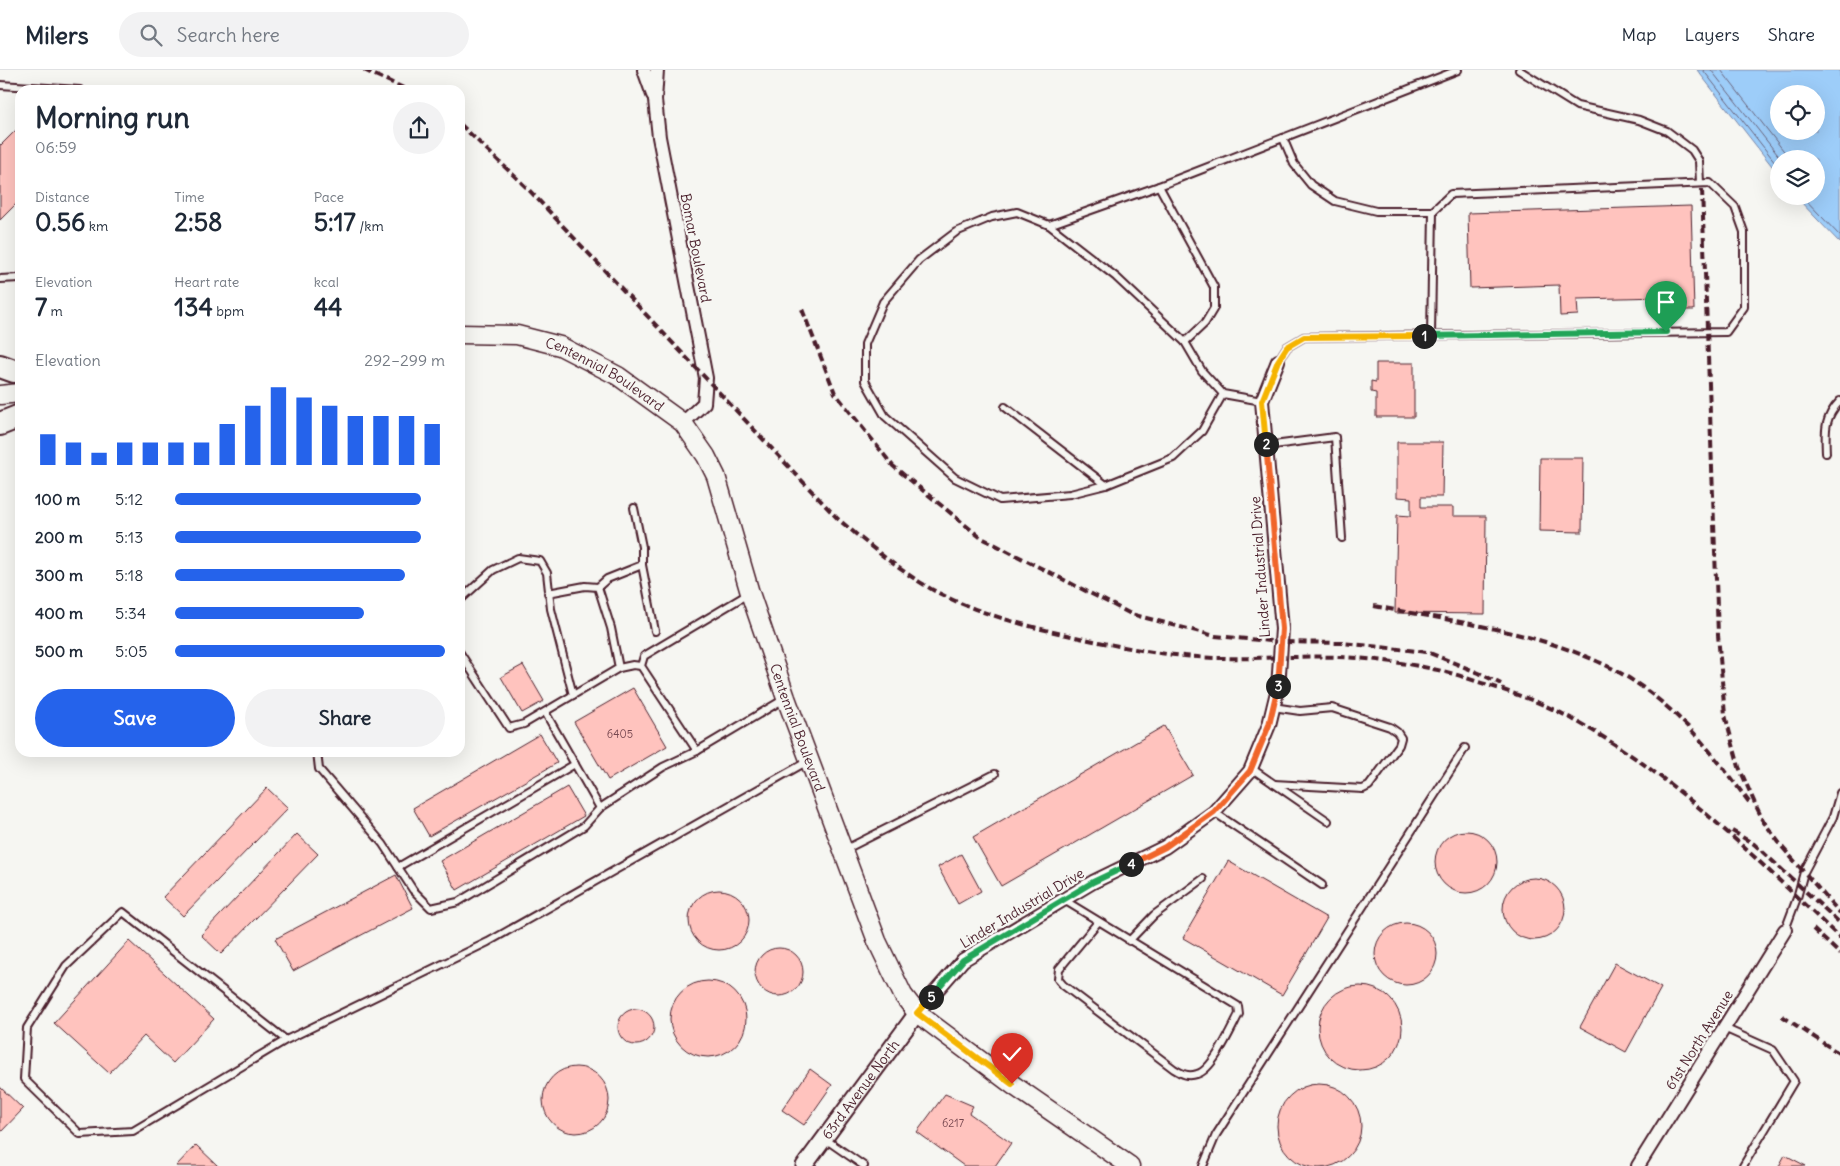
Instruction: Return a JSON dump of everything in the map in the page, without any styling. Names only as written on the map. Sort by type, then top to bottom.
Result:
[{"type":"highway","points":[[0,424],[15,418]]},
{"type":"main road","name":"Centennial Boulevard","points":[[465,334],[517,335],[560,346],[618,376],[683,423],[706,456],[716,476],[750,594],[786,698],[877,941],[903,995],[917,1013],[1012,1084],[1130,1166]]},
{"type":"main road","points":[[0,395],[15,394]]},
{"type":"street","points":[[644,70],[654,100]]},
{"type":"street","name":"Bomar Boulevard","points":[[657,70],[654,100],[659,137],[706,378],[704,403],[683,423]]},
{"type":"street","name":"Linder Industrial Drive","points":[[917,1013],[963,960],[1093,882],[1165,847],[1214,812],[1251,768],[1269,725],[1278,688],[1282,629],[1262,401],[1278,361]]},
{"type":"street","name":"61st North Avenue","points":[[1638,1166],[1785,930]]},
{"type":"street","name":"63rd Avenue North","points":[[804,1166],[917,1013]]},
{"type":"lane","points":[[1049,225],[1159,186],[1458,70]]},
{"type":"lane","points":[[1519,70],[1577,106],[1639,120],[1667,131],[1692,150],[1699,161],[1700,183]]},
{"type":"lane","points":[[0,85],[15,86]]},
{"type":"lane","points":[[1278,361],[1287,347],[1304,337],[1726,332],[1744,307],[1744,232],[1735,207],[1710,183],[1451,194],[1432,212],[1376,211],[1335,201],[1311,185],[1294,164],[1283,138]]},
{"type":"lane","points":[[1159,186],[1214,287],[1214,308],[1205,324],[1185,342]]},
{"type":"lane","points":[[1223,394],[1202,431],[1173,458],[1106,485],[1070,494],[1000,500],[955,478],[885,416],[865,380],[865,344],[883,302],[919,260],[956,232],[992,217],[1017,212],[1049,225],[1116,277],[1185,342],[1202,371],[1223,394],[1262,401]]},
{"type":"lane","points":[[1431,336],[1432,212]]},
{"type":"lane","points":[[0,279],[15,278]]},
{"type":"lane","points":[[1826,453],[1825,428],[1832,410],[1840,401]]},
{"type":"lane","points":[[1005,407],[1106,485]]},
{"type":"lane","points":[[1266,446],[1335,437],[1342,538]]},
{"type":"lane","points":[[634,508],[642,547],[642,565],[655,631]]},
{"type":"lane","points":[[465,595],[493,570],[518,558],[540,562],[547,573],[551,609],[573,695]]},
{"type":"lane","points":[[548,593],[585,586],[598,587],[607,579],[642,565]]},
{"type":"lane","points":[[598,587],[611,628],[619,668]]},
{"type":"lane","points":[[641,666],[644,656],[750,594]]},
{"type":"lane","points":[[465,661],[508,728],[524,724],[619,668],[632,665],[641,666]]},
{"type":"lane","points":[[641,666],[697,751]]},
{"type":"lane","points":[[318,757],[320,769],[383,844],[413,890],[431,908],[458,902],[584,826],[600,808],[663,767],[697,751],[786,698]]},
{"type":"lane","points":[[1273,706],[1300,711],[1332,708],[1390,727],[1401,738],[1399,744],[1369,786],[1363,789],[1274,784]]},
{"type":"lane","points":[[545,712],[600,808]]},
{"type":"lane","points":[[1203,1166],[1216,1135],[1465,748]]},
{"type":"lane","points":[[286,1040],[123,912],[66,966],[27,1028],[24,1079],[80,1134],[133,1131],[286,1040],[488,942],[809,760]]},
{"type":"lane","points":[[398,867],[575,764]]},
{"type":"lane","points":[[1251,768],[1328,821]]},
{"type":"lane","points":[[843,850],[995,774]]},
{"type":"lane","points":[[1785,930],[1804,872],[1833,818],[1840,794]]},
{"type":"lane","points":[[1214,812],[1322,885]]},
{"type":"lane","points":[[1129,940],[1154,916],[1203,879]]},
{"type":"lane","points":[[1064,900],[1239,1008],[1239,1014],[1225,1039],[1206,1069],[1202,1072],[1196,1075],[1184,1075],[1174,1070],[1062,986],[1058,979],[1059,969],[1098,922]]},
{"type":"lane","points":[[1724,1028],[1773,1050],[1794,1081],[1743,1166]]},
{"type":"lane","points":[[824,1139],[864,1166]]},
{"type":"water","points":[[1697,70],[1840,70],[1840,243],[1804,205],[1825,205],[1825,150],[1770,150],[1770,163]]},
{"type":"building","points":[[15,131],[15,205],[0,220],[0,144]]},
{"type":"building","points":[[1691,206],[1694,310],[1671,310],[1670,282],[1665,282],[1665,297],[1577,299],[1578,315],[1560,316],[1559,285],[1470,288],[1468,213]]},
{"type":"building","points":[[1376,363],[1414,363],[1414,417],[1376,417],[1376,393],[1371,392],[1371,381],[1376,382]]},
{"type":"building","points":[[1397,442],[1443,442],[1442,497],[1421,497],[1421,507],[1453,507],[1453,516],[1486,516],[1485,614],[1395,613],[1397,515],[1411,516],[1411,498],[1397,497]]},
{"type":"building","points":[[1540,458],[1583,458],[1582,532],[1539,531]]},
{"type":"building","points":[[523,665],[544,701],[522,713],[501,677]]},
{"type":"building","points":[[633,688],[667,746],[608,780],[574,722]]},
{"type":"building","points":[[1164,726],[1193,775],[1001,886],[973,837]]},
{"type":"building","points":[[540,734],[557,763],[429,836],[413,808]]},
{"type":"building","points":[[567,787],[584,816],[457,890],[440,861]]},
{"type":"building","points":[[267,788],[288,808],[183,916],[163,897]]},
{"type":"building","points":[[1466,831],[1483,836],[1488,840],[1492,845],[1497,862],[1492,879],[1488,884],[1483,888],[1466,893],[1449,888],[1444,884],[1440,879],[1435,862],[1440,845],[1444,840],[1449,836]]},
{"type":"building","points":[[297,834],[318,854],[221,954],[201,935]]},
{"type":"building","points":[[961,854],[981,891],[958,904],[938,867]]},
{"type":"building","points":[[1228,861],[1327,918],[1282,995],[1183,938]]},
{"type":"building","points":[[396,875],[413,908],[293,971],[275,939]]},
{"type":"building","points":[[1534,878],[1551,883],[1556,887],[1560,892],[1565,909],[1560,926],[1556,931],[1551,935],[1534,940],[1517,935],[1512,931],[1508,926],[1503,909],[1508,892],[1512,887],[1517,883]]},
{"type":"building","points":[[719,890],[736,895],[744,903],[749,920],[744,937],[736,945],[719,950],[702,945],[694,937],[689,920],[694,903],[702,895]]},
{"type":"building","points":[[1406,923],[1423,928],[1428,932],[1432,937],[1437,954],[1432,971],[1428,976],[1423,980],[1406,985],[1389,980],[1384,976],[1380,971],[1375,954],[1380,937],[1384,932],[1389,928]]},
{"type":"building","points":[[129,941],[214,1019],[173,1063],[144,1036],[109,1073],[54,1023]]},
{"type":"building","points":[[774,948],[784,948],[796,955],[803,967],[803,977],[796,989],[784,996],[774,996],[766,992],[759,985],[755,977],[755,967],[759,959],[766,952]]},
{"type":"building","points":[[1615,963],[1661,988],[1626,1052],[1580,1027]]},
{"type":"building","points":[[708,981],[723,984],[735,992],[743,1004],[746,1019],[743,1034],[735,1046],[723,1054],[708,1057],[693,1054],[681,1046],[673,1034],[670,1019],[673,1004],[681,992],[693,984]]},
{"type":"building","points":[[1352,986],[1368,986],[1384,993],[1395,1004],[1402,1020],[1399,1044],[1390,1058],[1384,1063],[1368,1070],[1352,1070],[1336,1063],[1325,1052],[1318,1036],[1318,1020],[1325,1004],[1336,993]]},
{"type":"building","points":[[636,1009],[643,1010],[649,1014],[653,1020],[653,1034],[649,1040],[643,1044],[636,1045],[629,1044],[623,1040],[619,1034],[618,1027],[619,1020],[623,1014],[629,1010]]},
{"type":"building","points":[[576,1067],[589,1070],[599,1077],[606,1087],[609,1100],[606,1113],[599,1123],[589,1130],[576,1133],[563,1130],[553,1123],[546,1113],[543,1100],[546,1087],[553,1077],[563,1070]]},
{"type":"building","points":[[810,1069],[832,1085],[804,1125],[782,1110]]},
{"type":"building","points":[[1311,1085],[1327,1085],[1342,1091],[1354,1103],[1360,1118],[1360,1134],[1354,1149],[1342,1161],[1327,1167],[1311,1167],[1296,1161],[1284,1149],[1278,1134],[1278,1118],[1284,1103],[1296,1091]]},
{"type":"building","points":[[0,1087],[23,1109],[0,1133]]},
{"type":"building","points":[[945,1094],[973,1106],[969,1113],[1011,1143],[995,1166],[964,1166],[917,1132]]},
{"type":"building","points":[[196,1145],[218,1166],[176,1166]]},
{"type":"building","points":[[1785,1155],[1806,1166],[1779,1166]]},
{"type":"railway","points":[[364,70],[397,85]]},
{"type":"railway","points":[[465,129],[529,190],[838,519],[896,566],[933,590],[989,614],[1049,631],[1122,647],[1206,658],[1332,657],[1388,661],[1453,674],[1531,700],[1563,714],[1611,742],[1646,766],[1714,820],[1840,938]]},
{"type":"railway","points":[[1702,189],[1718,635],[1725,715],[1739,767],[1765,824]]},
{"type":"railway","points":[[802,309],[835,393],[893,466],[980,537],[1131,614],[1215,636],[1281,642],[1342,643],[1427,652],[1501,684]]},
{"type":"railway","points":[[1374,606],[1518,634],[1574,652],[1612,668],[1644,688],[1681,720],[1708,749],[1749,802]]},
{"type":"railway","points":[[1761,818],[1783,848],[1840,913]]},
{"type":"railway","points":[[1732,831],[1754,844],[1840,923]]},
{"type":"railway","points":[[1813,929],[1840,954]]},
{"type":"railway","points":[[1782,1016],[1840,1054]]},
{"type":"route","points":[[1012,1084],[917,1013],[963,960],[1093,882],[1165,847],[1214,812],[1250,771],[1269,725],[1278,688],[1282,629],[1262,401],[1278,361],[1287,347],[1304,337],[1666,332]]}]
